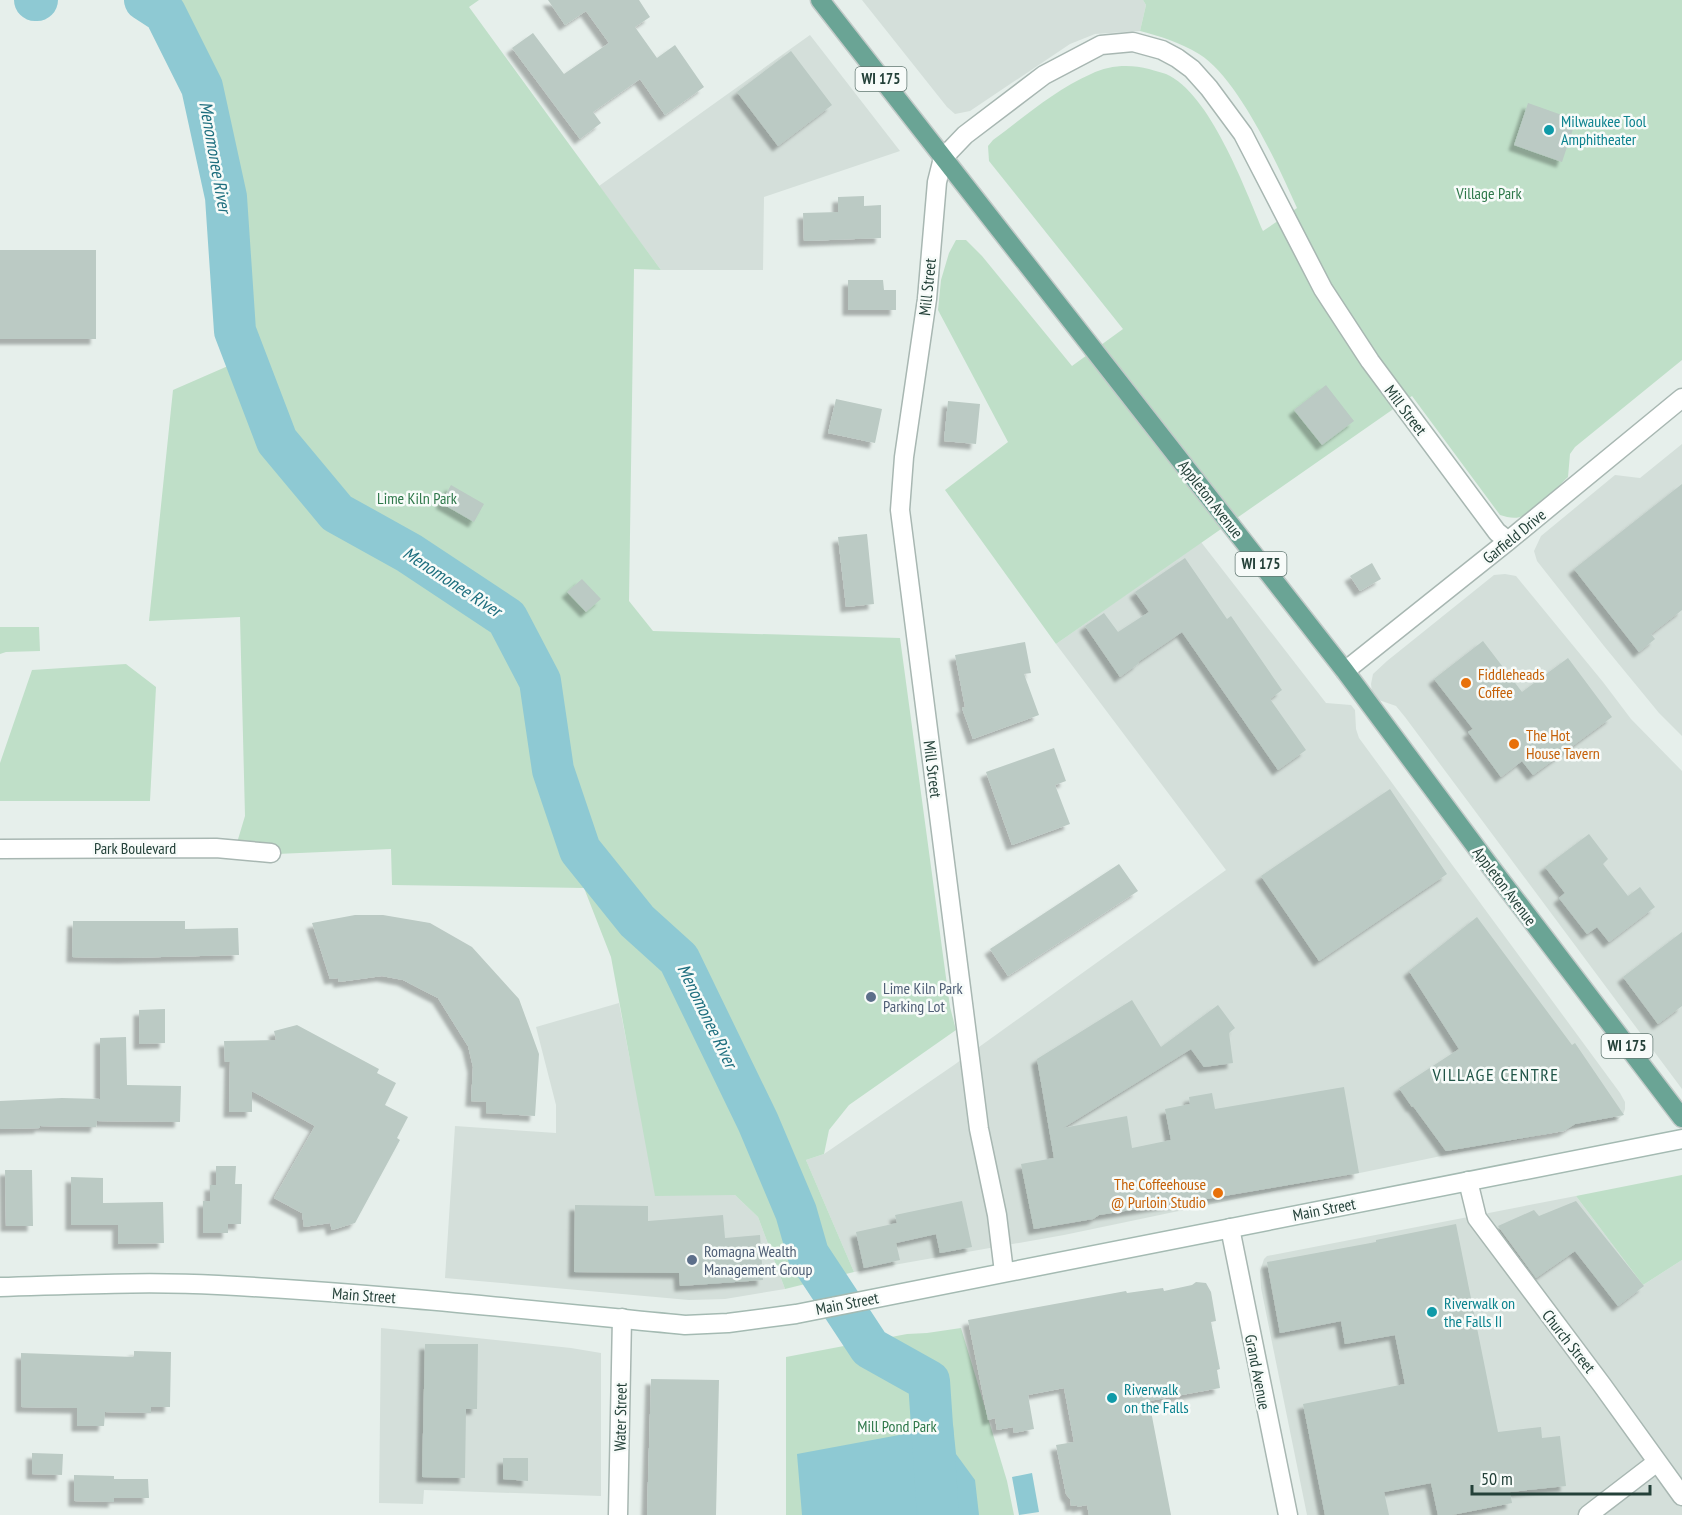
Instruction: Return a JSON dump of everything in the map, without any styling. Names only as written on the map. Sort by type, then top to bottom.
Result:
[{"type":"main road","name":"Appleton Avenue","points":[[820,0],[1345,670],[1493,870],[1682,1118]]},
{"type":"street","name":"Mill Street","points":[[1004,1272],[997,1215],[980,1129],[900,510],[903,468],[927,299],[937,182],[943,158],[965,135],[1044,75],[1101,45],[1133,42],[1162,50],[1177,58],[1192,69],[1209,88],[1243,134],[1309,265],[1370,361],[1491,523],[1508,541]]},
{"type":"street","name":"Garfield Drive","points":[[1345,670],[1508,541],[1682,398]]},
{"type":"street","name":"Park Boulevard","points":[[0,849],[216,848],[270,853]]},
{"type":"street","name":"Main Street","points":[[0,1287],[125,1283],[219,1285],[396,1297],[685,1325],[728,1323],[796,1314],[1682,1139]]},
{"type":"street","name":"Church Street","points":[[1468,1181],[1477,1218],[1682,1496]]},
{"type":"street","name":"Grand Avenue","points":[[1230,1228],[1288,1515]]},
{"type":"street","name":"Water Street","points":[[618,1515],[621,1318]]},
{"type":"street","points":[[1588,1515],[1657,1462]]},
{"type":"shaded area","points":[[862,0],[1143,0],[1146,5],[1140,31],[1095,34],[1070,44],[970,111],[955,114]]},
{"type":"shaded area","points":[[810,35],[900,151],[764,197],[763,270],[661,270],[599,186]]},
{"type":"shaded area","points":[[1682,444],[1682,736],[1659,713],[1604,646],[1537,561],[1534,551],[1541,536],[1615,475],[1640,478]]},
{"type":"shaded area","points":[[1201,542],[1326,703],[1351,705],[1355,710],[1359,738],[1620,1093],[1625,1102],[1623,1115],[1618,1119],[1064,1235],[854,1272],[806,1160],[824,1154],[954,1065],[1226,870],[1056,644]]},
{"type":"shaded area","points":[[1494,575],[1516,576],[1631,719],[1682,771],[1682,1089],[1405,717],[1396,706],[1376,699],[1372,693],[1373,674],[1387,661]]},
{"type":"shaded area","points":[[619,1003],[630,1060],[734,1194],[758,1217],[785,1289],[725,1299],[689,1300],[445,1278],[455,1126],[556,1133],[556,1105],[536,1027]]},
{"type":"shaded area","points":[[1576,1196],[1643,1285],[1682,1260],[1682,1515],[1307,1515],[1261,1288],[1260,1271],[1264,1259],[1267,1256]]},
{"type":"shaded area","points":[[381,1328],[601,1353],[601,1496],[424,1490],[423,1504],[379,1503]]},
{"type":"green space","name":"Lime Kiln Park","points":[[169,0],[479,0],[469,7],[661,270],[634,269],[629,601],[653,631],[900,638],[950,1007],[956,1030],[849,1105],[829,1130],[824,1154],[806,1160],[854,1272],[785,1289],[758,1217],[735,1195],[655,1196],[611,957],[584,888],[392,885],[391,849],[233,856],[245,816],[240,617],[149,621],[173,390],[262,351],[244,305],[236,201],[218,85],[197,32]]},
{"type":"green space","name":"Village Park","points":[[1143,0],[1682,0],[1682,360],[1575,447],[1570,454],[1568,477],[1539,506],[1517,518],[1500,515],[1412,396],[1056,644],[945,490],[1008,442],[938,310],[941,280],[949,253],[956,240],[966,240],[982,256],[1072,366],[1123,329],[989,161],[988,146],[1040,104],[1078,80],[1112,67],[1142,67],[1166,74],[1182,84],[1197,101],[1224,144],[1263,231],[1297,208],[1255,124],[1228,82],[1214,66],[1185,46],[1140,31],[1146,5]]},
{"type":"green space","points":[[0,627],[39,627],[40,651],[0,654]]},
{"type":"green space","points":[[126,664],[156,687],[150,801],[0,801],[0,763],[32,670]]},
{"type":"green space","points":[[1682,1175],[1682,1260],[1643,1285],[1576,1196]]},
{"type":"green space","name":"Mill Pond Park","points":[[961,1328],[1007,1481],[1014,1515],[786,1515],[786,1357],[907,1334]]},
{"type":"water","points":[[953,1425],[956,1454],[975,1480],[979,1515],[802,1515],[797,1454]]},
{"type":"water","points":[[1032,1473],[1039,1512],[1019,1515],[1012,1477]]},
{"type":"building","points":[[548,0],[639,0],[650,17],[635,27],[657,58],[675,45],[704,87],[665,115],[640,79],[593,112],[601,123],[580,139],[512,48],[533,33],[564,74],[609,43],[586,11],[565,25]]},
{"type":"building","points":[[791,51],[832,105],[778,146],[737,92]]},
{"type":"building","points":[[1528,103],[1576,120],[1562,162],[1514,145]]},
{"type":"building","points":[[864,196],[864,206],[881,205],[881,238],[804,241],[803,213],[838,212],[838,197]]},
{"type":"building","points":[[0,250],[96,250],[96,339],[0,339]]},
{"type":"building","points":[[848,280],[883,280],[884,290],[896,290],[896,310],[848,310]]},
{"type":"building","points":[[1326,385],[1354,421],[1322,445],[1294,410]]},
{"type":"building","points":[[836,399],[882,409],[875,443],[828,433]]},
{"type":"building","points":[[948,401],[980,404],[976,444],[944,441]]},
{"type":"building","points":[[1682,484],[1682,610],[1651,634],[1655,639],[1639,652],[1574,569]]},
{"type":"building","points":[[451,485],[484,504],[474,522],[441,503]]},
{"type":"building","points":[[867,534],[874,604],[846,607],[838,537]]},
{"type":"building","points":[[1185,558],[1227,619],[1231,616],[1282,690],[1270,699],[1306,750],[1278,770],[1182,632],[1120,677],[1085,626],[1104,613],[1118,632],[1149,612],[1135,592]]},
{"type":"building","points":[[1372,563],[1381,579],[1360,591],[1350,576]]},
{"type":"building","points":[[582,579],[601,599],[586,612],[567,592]]},
{"type":"building","points":[[1483,641],[1522,692],[1568,658],[1612,717],[1533,775],[1522,761],[1501,777],[1468,732],[1473,729],[1434,679]]},
{"type":"building","points":[[1025,642],[1031,673],[1024,674],[1039,715],[973,739],[962,708],[965,707],[955,655]]},
{"type":"building","points":[[1054,748],[1066,781],[1055,785],[1070,824],[1012,845],[986,772]]},
{"type":"building","points":[[1390,789],[1447,874],[1319,961],[1261,876]]},
{"type":"building","points":[[1589,834],[1608,859],[1603,864],[1628,896],[1640,887],[1655,907],[1609,942],[1597,927],[1587,934],[1559,898],[1565,893],[1545,867]]},
{"type":"building","points":[[1119,864],[1138,891],[1008,976],[990,949]]},
{"type":"building","points":[[355,915],[383,915],[430,923],[472,947],[519,999],[539,1054],[535,1116],[486,1113],[486,1102],[471,1101],[473,1067],[468,1046],[438,998],[403,980],[382,976],[339,982],[338,978],[330,979],[312,923]]},
{"type":"building","points":[[1477,917],[1572,1045],[1575,1043],[1624,1115],[1575,1124],[1564,1131],[1446,1151],[1412,1107],[1399,1088],[1459,1049],[1409,971]]},
{"type":"building","points":[[73,921],[185,921],[185,929],[238,928],[239,955],[72,957]]},
{"type":"building","points":[[1682,932],[1682,1006],[1658,1024],[1623,977]]},
{"type":"building","points":[[1132,1000],[1161,1047],[1218,1005],[1235,1028],[1229,1033],[1233,1063],[1204,1067],[1191,1049],[1063,1128],[1127,1116],[1132,1148],[1171,1140],[1165,1109],[1190,1104],[1189,1097],[1212,1093],[1215,1109],[1344,1087],[1359,1173],[1099,1215],[1093,1219],[1034,1229],[1021,1164],[1054,1158],[1037,1059]]},
{"type":"building","points":[[165,1009],[165,1043],[139,1044],[139,1010]]},
{"type":"building","points":[[297,1025],[379,1069],[377,1073],[396,1083],[385,1105],[408,1117],[397,1138],[400,1140],[355,1223],[332,1230],[330,1223],[304,1227],[302,1213],[274,1198],[315,1126],[252,1091],[252,1112],[229,1112],[230,1062],[225,1062],[224,1041],[276,1040],[274,1031]]},
{"type":"building","points":[[126,1037],[127,1085],[181,1086],[180,1122],[97,1121],[96,1127],[40,1126],[40,1128],[0,1129],[0,1101],[100,1099],[100,1038]]},
{"type":"building","points":[[216,1166],[236,1166],[235,1184],[242,1184],[241,1224],[228,1224],[228,1233],[203,1233],[203,1201],[210,1201],[210,1185],[216,1185]]},
{"type":"building","points":[[5,1170],[32,1170],[33,1226],[6,1226]]},
{"type":"building","points":[[71,1177],[103,1178],[103,1203],[163,1202],[164,1243],[118,1244],[118,1225],[71,1225]]},
{"type":"building","points":[[962,1201],[972,1247],[940,1253],[936,1234],[896,1243],[900,1260],[864,1268],[856,1232],[897,1223],[895,1215]]},
{"type":"building","points":[[1576,1201],[1644,1286],[1618,1306],[1575,1251],[1536,1278],[1498,1226],[1534,1210],[1539,1216]]},
{"type":"building","points":[[575,1205],[648,1206],[648,1221],[723,1215],[725,1238],[760,1235],[763,1280],[680,1286],[679,1273],[574,1272]]},
{"type":"building","name":"Riverwalk on the Falls II","points":[[1456,1224],[1498,1432],[1541,1427],[1542,1438],[1560,1436],[1566,1486],[1510,1492],[1512,1503],[1452,1515],[1438,1515],[1431,1483],[1384,1492],[1389,1515],[1325,1515],[1303,1404],[1405,1384],[1395,1335],[1345,1344],[1341,1321],[1280,1333],[1267,1262],[1376,1242],[1376,1240]]},
{"type":"building","name":"Riverwalk on the Falls","points":[[1196,1282],[1206,1283],[1211,1292],[1216,1321],[1211,1322],[1220,1369],[1217,1370],[1220,1388],[1149,1401],[1171,1515],[1089,1515],[1087,1505],[1071,1506],[1066,1494],[1056,1445],[1074,1442],[1064,1388],[1028,1395],[1034,1429],[1014,1433],[1013,1427],[997,1430],[995,1418],[988,1420],[968,1320],[1126,1291],[1127,1293],[1163,1288],[1164,1291],[1192,1285]]},
{"type":"building","points":[[425,1344],[478,1344],[477,1409],[466,1409],[465,1478],[422,1477]]},
{"type":"building","points":[[134,1351],[171,1352],[170,1407],[151,1407],[151,1413],[105,1412],[104,1426],[77,1426],[77,1408],[21,1407],[21,1353],[134,1357]]},
{"type":"building","points":[[651,1379],[719,1380],[716,1515],[647,1515]]},
{"type":"building","points":[[32,1453],[63,1454],[62,1475],[32,1474]]},
{"type":"building","points":[[503,1458],[528,1458],[528,1481],[503,1479]]},
{"type":"building","points":[[74,1475],[114,1476],[114,1479],[148,1479],[149,1498],[114,1498],[114,1502],[74,1501]]},
{"type":"waterway","name":"Menomonee River","points":[[145,0],[165,13],[202,87],[226,197],[235,331],[277,441],[337,513],[409,553],[507,618],[540,681],[553,770],[580,850],[637,921],[679,959],[758,1122],[796,1212],[808,1254],[870,1348],[929,1381],[938,1515]]},
{"type":"place","name":"Milwaukee Tool Amphitheater","points":[[1549,130]]},
{"type":"place","name":"Fiddleheads Coffee","points":[[1466,683]]},
{"type":"place","name":"The Hot House Tavern","points":[[1514,744]]},
{"type":"place","name":"Lime Kiln Park Parking Lot","points":[[871,997]]},
{"type":"place","name":"The Coffeehouse @ Purloin Studio","points":[[1218,1193]]},
{"type":"place","name":"Romagna Wealth Management Group","points":[[692,1260]]},
{"type":"place","name":"Riverwalk on the Falls II","points":[[1432,1312]]},
{"type":"place","name":"Riverwalk on the Falls","points":[[1112,1398]]},
{"type":"district","name":"VILLAGE CENTRE","points":[[1496,1075]]}]
